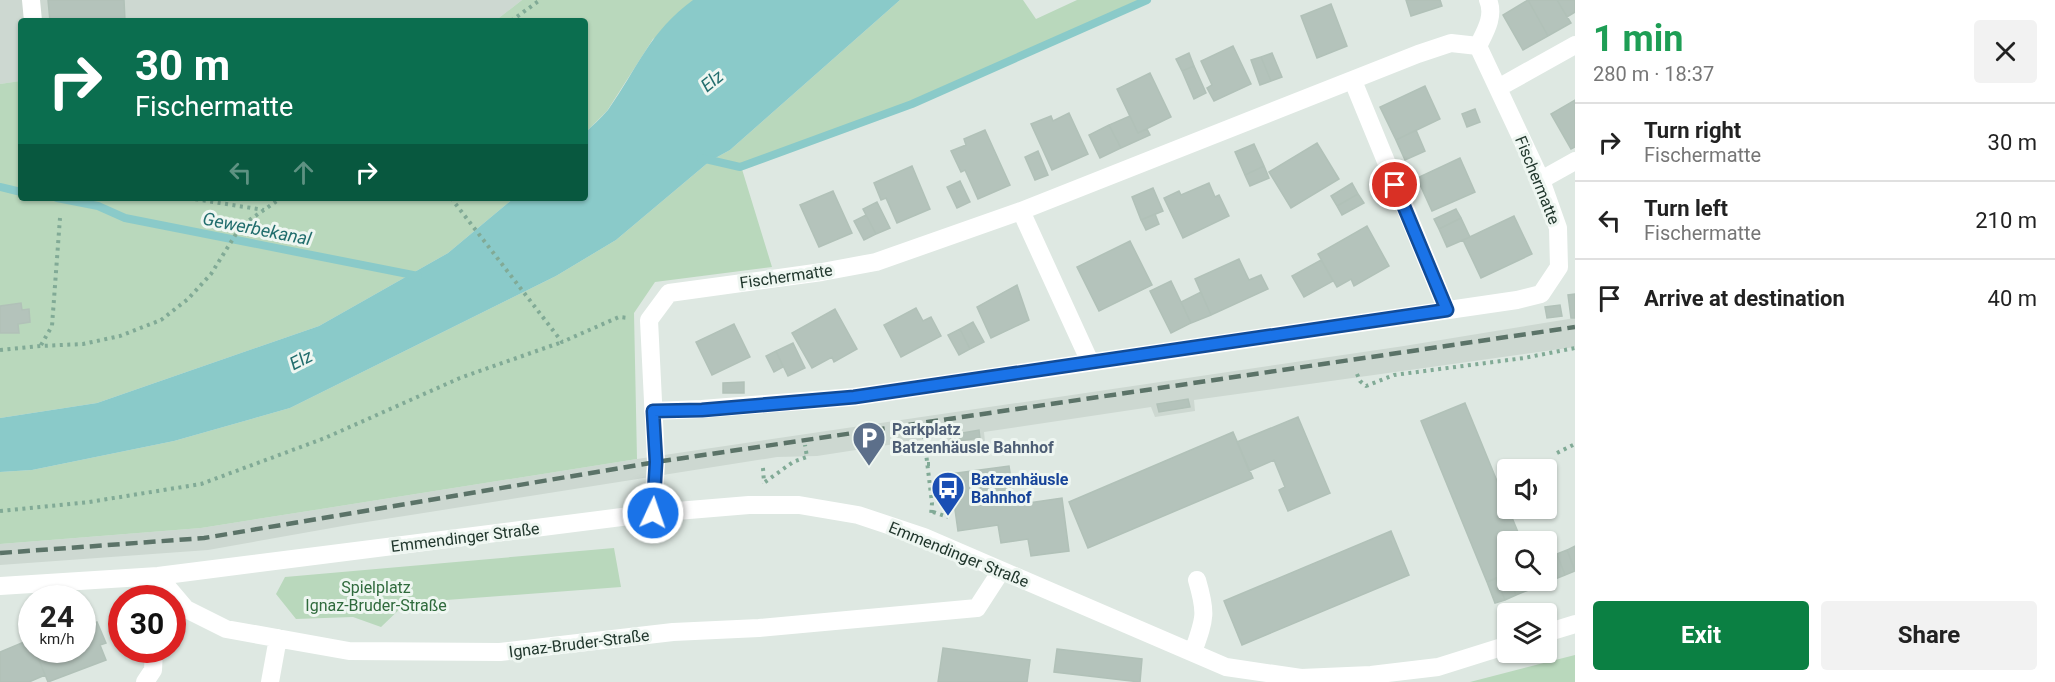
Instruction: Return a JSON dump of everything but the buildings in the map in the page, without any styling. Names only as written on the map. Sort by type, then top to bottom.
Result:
[{"type":"street","points":[[31,0],[33,18]]},
{"type":"street","points":[[1478,46],[1488,26],[1491,7],[1488,0]]},
{"type":"street","name":"Fischermatte","points":[[649,320],[669,293],[822,272],[876,262],[1021,211],[1450,43],[1478,46],[1541,180],[1558,228],[1559,267],[1541,294],[1517,300],[854,397],[702,410],[653,411]]},
{"type":"street","points":[[1498,88],[1575,45]]},
{"type":"street","points":[[1353,81],[1447,310]]},
{"type":"street","points":[[1541,180],[1575,160]]},
{"type":"street","points":[[1021,211],[1090,362]]},
{"type":"street","points":[[649,320],[656,462],[653,513]]},
{"type":"street","name":"Emmendinger Straße","points":[[0,586],[158,576],[653,513],[757,505],[799,505],[858,515],[924,537],[1226,667],[1301,678],[1371,675],[1438,667],[1497,648]]},
{"type":"street","name":"Ignaz-Bruder-Straße","points":[[158,576],[186,609],[226,628],[349,651],[500,652],[673,632],[759,628],[977,608],[1001,571]]},
{"type":"street","points":[[158,576],[158,585]]},
{"type":"street","points":[[1193,652],[1204,621],[1204,605],[1197,580]]},
{"type":"street","points":[[1557,630],[1575,624]]},
{"type":"street","points":[[270,682],[278,638]]},
{"type":"street","points":[[148,681],[153,663]]},
{"type":"path","points":[[515,18],[540,0]]},
{"type":"path","points":[[207,201],[264,210]]},
{"type":"path","points":[[0,350],[83,344],[120,336],[161,320],[188,299],[211,274],[242,226],[277,201]]},
{"type":"path","points":[[453,201],[562,342]]},
{"type":"path","points":[[40,346],[52,326],[60,218]]},
{"type":"path","points":[[0,512],[89,502],[201,484],[325,438],[460,378],[562,342],[619,317],[649,320]]},
{"type":"path","points":[[1357,374],[1366,386],[1394,375],[1524,358],[1575,348]]},
{"type":"path","points":[[923,428],[933,503]]},
{"type":"path","points":[[1557,453],[1575,444]]},
{"type":"path","points":[[764,483],[793,462],[807,457],[805,445]]},
{"type":"path","points":[[927,464],[934,464]]},
{"type":"path","points":[[933,512],[948,517]]},
{"type":"shaded area","points":[[0,0],[522,0],[499,18],[18,18],[18,81],[0,84]]},
{"type":"shaded area","points":[[1575,318],[1575,347],[1194,400],[1195,411],[1155,417],[1151,407],[984,432],[985,442],[945,449],[940,437],[817,456],[777,457],[354,524],[208,550],[0,565],[0,544],[201,528],[637,459],[1404,346]]},
{"type":"green space","points":[[522,0],[712,0],[653,39],[607,111],[588,130],[588,18],[499,18]]},
{"type":"green space","points":[[900,0],[1023,0],[1036,19],[1077,0],[1147,0],[912,104],[741,166],[772,267],[655,282],[634,313],[637,459],[201,528],[0,544],[0,472],[32,470],[174,441],[290,408],[556,276],[616,240],[710,161],[730,150]]},
{"type":"green space","points":[[18,81],[18,201],[510,201],[448,253],[319,326],[97,403],[0,418],[0,84]]},
{"type":"green space","name":"Spielplatz Ignaz-Bruder-Straße","points":[[614,548],[621,587],[406,603],[381,627],[353,617],[296,619],[276,594],[285,577]]},
{"type":"green space","points":[[1575,655],[1575,682],[1470,682],[1544,663],[1557,663],[1557,660]]},
{"type":"water","name":"Elz","points":[[693,0],[900,0],[730,150],[710,161],[616,240],[556,276],[290,408],[174,441],[32,470],[0,472],[0,418],[97,403],[319,326],[448,253],[510,201],[588,201],[588,130],[608,110],[645,51],[678,12]]},
{"type":"waterway","points":[[701,158],[740,167],[912,104],[1147,0]]},
{"type":"waterway","name":"Gewerbekanal","points":[[0,187],[18,191]]},
{"type":"waterway","name":"Gewerbekanal","points":[[72,201],[98,206],[125,218],[418,276]]},
{"type":"railway","points":[[0,553],[204,538],[656,462],[1575,327]]},
{"type":"place","name":"Parkplatz Batzenhäusle Bahnhof","points":[[869,467]]},
{"type":"place","name":"Batzenhäusle Bahnhof","points":[[948,517]]},
{"type":"route","points":[[653,513],[656,462],[653,411],[702,410],[854,397],[1447,310],[1395,185]]}]
